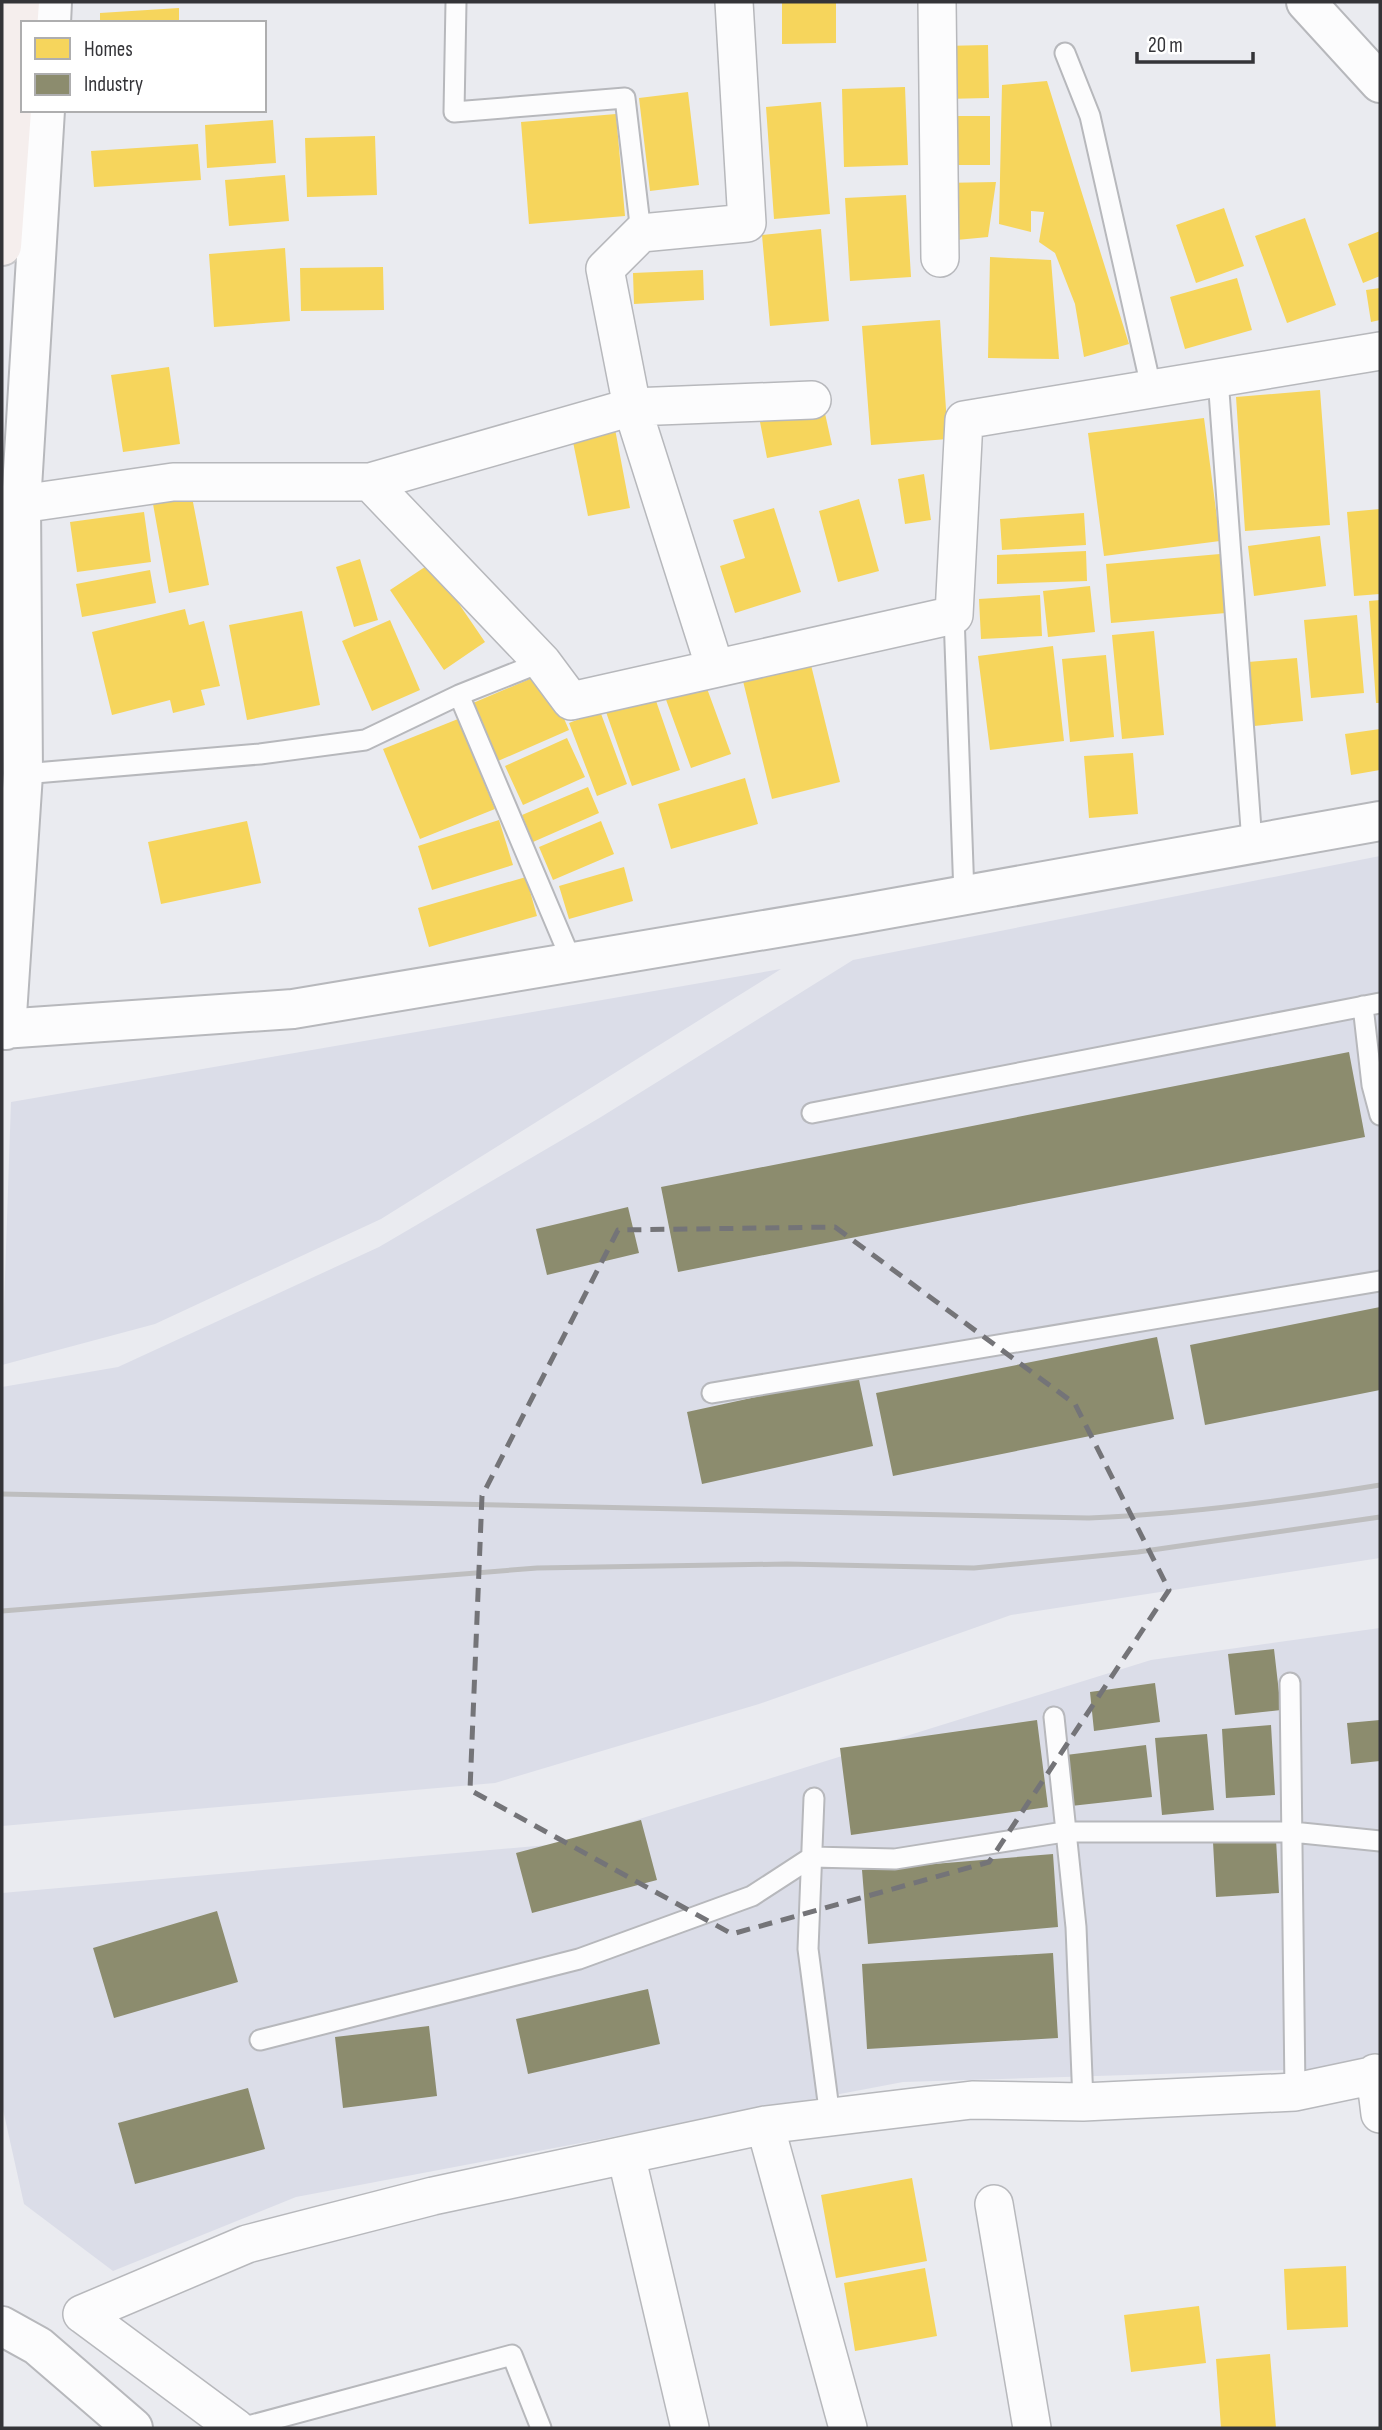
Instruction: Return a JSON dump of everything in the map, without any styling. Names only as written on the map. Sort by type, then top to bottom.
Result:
[{"type":"main road","points":[[2,246],[20,2]]},
{"type":"street","points":[[51,21],[52,2]]},
{"type":"street","points":[[715,668],[632,407],[605,269],[641,233],[747,223],[734,2]]},
{"type":"street","points":[[937,2],[940,258]]},
{"type":"street","points":[[1306,2],[1380,83]]},
{"type":"street","points":[[46,112],[21,504],[23,774],[4,1029],[293,1009],[1380,821]]},
{"type":"street","points":[[370,482],[542,662],[571,701],[954,615],[964,420],[1380,351]]},
{"type":"street","points":[[21,504],[173,482],[370,482],[632,407],[811,400]]},
{"type":"street","points":[[238,2428],[82,2314],[247,2244],[433,2196],[765,2125],[972,2100],[1083,2102],[1295,2092],[1378,2073],[1380,2114]]},
{"type":"street","points":[[765,2125],[848,2428]]},
{"type":"street","points":[[626,2155],[690,2428]]},
{"type":"street","points":[[994,2204],[1032,2428]]},
{"type":"street","points":[[2,2326],[38,2346],[133,2428]]},
{"type":"lane","points":[[456,2],[454,112],[625,98],[641,233]]},
{"type":"lane","points":[[1065,53],[1090,116],[1151,387]]},
{"type":"lane","points":[[1218,378],[1252,843]]},
{"type":"lane","points":[[954,615],[964,895]]},
{"type":"lane","points":[[23,774],[260,754],[365,740],[459,695],[542,662]]},
{"type":"lane","points":[[459,695],[572,962]]},
{"type":"lane","points":[[812,1113],[1372,1004],[1372,1086],[1380,1115]]},
{"type":"lane","points":[[712,1393],[1380,1281]]},
{"type":"lane","points":[[1290,1684],[1295,2092]]},
{"type":"lane","points":[[1054,1717],[1076,1927],[1083,2102]]},
{"type":"lane","points":[[814,1798],[808,1949],[830,2117]]},
{"type":"lane","points":[[260,2040],[579,1959],[752,1896],[812,1857],[895,1859],[1064,1832],[1292,1832],[1380,1841]]},
{"type":"lane","points":[[238,2428],[512,2356],[541,2428]]},
{"type":"highlighted area","points":[[835,1227],[1075,1404],[1169,1590],[989,1862],[732,1934],[470,1790],[482,1496],[618,1230]]},
{"type":"shaded area","points":[[1380,856],[1380,1558],[1011,1615],[759,1704],[495,1783],[2,1826],[2,1387],[118,1367],[379,1247],[601,1117],[853,960]]},
{"type":"shaded area","points":[[781,969],[381,1219],[155,1324],[2,1365],[11,1102]]},
{"type":"shaded area","points":[[1380,1628],[1380,2067],[903,2082],[296,2197],[113,2271],[24,2204],[2,2105],[2,1893],[559,1844],[1151,1660]]},
{"type":"building: Homes","points":[[782,2],[836,2],[836,43],[782,44]]},
{"type":"building: Homes","points":[[179,8],[179,21],[100,21],[100,13]]},
{"type":"building: Homes","points":[[988,45],[989,98],[943,99],[942,46]]},
{"type":"building: Homes","points":[[1047,81],[1129,344],[1084,357],[1075,304],[1055,253],[1039,242],[1044,212],[1031,211],[1031,232],[999,224],[1002,85]]},
{"type":"building: Homes","points":[[905,87],[908,165],[844,167],[842,89]]},
{"type":"building: Homes","points":[[688,92],[699,185],[650,191],[639,98]]},
{"type":"building: Homes","points":[[821,102],[830,214],[774,219],[766,107]]},
{"type":"building: Homes","points":[[616,114],[625,216],[529,224],[521,122]]},
{"type":"building: Homes","points":[[940,116],[990,116],[990,165],[940,165]]},
{"type":"building: Homes","points":[[273,120],[276,163],[207,168],[205,125]]},
{"type":"building: Homes","points":[[375,136],[377,195],[307,197],[305,138]]},
{"type":"building: Homes","points":[[198,144],[201,180],[94,187],[91,151]]},
{"type":"building: Homes","points":[[285,175],[289,221],[229,226],[225,180]]},
{"type":"building: Homes","points":[[996,182],[988,237],[946,241],[941,183]]},
{"type":"building: Homes","points":[[906,195],[911,277],[850,281],[845,198]]},
{"type":"building: Homes","points":[[1224,208],[1244,266],[1196,283],[1176,225]]},
{"type":"building: Homes","points":[[1305,218],[1336,305],[1287,323],[1255,236]]},
{"type":"building: Homes","points":[[821,229],[829,321],[770,326],[762,235]]},
{"type":"building: Homes","points":[[1380,231],[1380,276],[1363,283],[1348,244]]},
{"type":"building: Homes","points":[[285,248],[290,321],[214,327],[209,254]]},
{"type":"building: Homes","points":[[990,257],[1051,260],[1059,359],[988,358]]},
{"type":"building: Homes","points":[[383,267],[384,310],[301,311],[300,268]]},
{"type":"building: Homes","points":[[703,270],[704,300],[634,304],[633,273]]},
{"type":"building: Homes","points":[[1237,278],[1252,330],[1185,349],[1170,297]]},
{"type":"building: Homes","points":[[1380,288],[1380,320],[1371,322],[1366,290]]},
{"type":"building: Homes","points":[[940,320],[948,439],[871,445],[862,326]]},
{"type":"building: Homes","points":[[169,367],[180,444],[123,452],[111,375]]},
{"type":"building: Homes","points":[[1320,390],[1330,525],[1245,531],[1236,397]]},
{"type":"building: Homes","points":[[824,409],[832,445],[767,458],[760,422]]},
{"type":"building: Homes","points":[[1204,418],[1220,541],[1104,556],[1088,433]]},
{"type":"building: Homes","points":[[615,429],[630,508],[588,516],[572,437]]},
{"type":"building: Homes","points":[[924,474],[931,520],[905,524],[898,479]]},
{"type":"building: Homes","points":[[192,497],[209,585],[169,593],[153,504]]},
{"type":"building: Homes","points":[[859,499],[879,571],[838,582],[819,511]]},
{"type":"building: Homes","points":[[774,508],[801,592],[735,613],[720,566],[745,558],[733,520]]},
{"type":"building: Homes","points":[[1380,509],[1380,594],[1354,596],[1347,512]]},
{"type":"building: Homes","points":[[144,512],[151,562],[77,572],[70,522]]},
{"type":"building: Homes","points":[[1084,513],[1086,545],[1002,550],[1000,519]]},
{"type":"building: Homes","points":[[1320,536],[1326,586],[1254,596],[1248,546]]},
{"type":"building: Homes","points":[[1086,551],[1087,581],[997,584],[997,555]]},
{"type":"building: Homes","points":[[1220,554],[1226,613],[1111,623],[1106,564]]},
{"type":"building: Homes","points":[[360,559],[378,620],[354,627],[336,567]]},
{"type":"building: Homes","points":[[431,563],[485,642],[444,670],[390,590]]},
{"type":"building: Homes","points":[[150,570],[156,603],[82,617],[76,584]]},
{"type":"building: Homes","points":[[1090,586],[1095,632],[1048,637],[1043,591]]},
{"type":"building: Homes","points":[[1040,595],[1042,636],[981,639],[979,599]]},
{"type":"building: Homes","points":[[1380,600],[1380,703],[1376,703],[1369,601]]},
{"type":"building: Homes","points":[[185,609],[189,625],[204,621],[220,686],[201,690],[205,705],[173,713],[170,700],[112,715],[92,632]]},
{"type":"building: Homes","points":[[302,611],[320,705],[247,720],[229,625]]},
{"type":"building: Homes","points":[[1357,615],[1364,693],[1311,698],[1304,620]]},
{"type":"building: Homes","points":[[390,620],[420,690],[372,711],[342,641]]},
{"type":"building: Homes","points":[[1154,631],[1164,735],[1122,739],[1112,635]]},
{"type":"building: Homes","points":[[1053,646],[1064,741],[990,750],[978,656]]},
{"type":"building: Homes","points":[[1106,655],[1114,737],[1070,742],[1062,659]]},
{"type":"building: Homes","points":[[1297,658],[1303,721],[1254,726],[1248,662]]},
{"type":"building: Homes","points":[[810,661],[840,782],[772,799],[742,677]]},
{"type":"building: Homes","points":[[544,673],[569,730],[498,761],[473,703]]},
{"type":"building: Homes","points":[[705,683],[731,754],[691,768],[665,697]]},
{"type":"building: Homes","points":[[654,695],[680,770],[632,786],[606,712]]},
{"type":"building: Homes","points":[[600,711],[627,784],[597,796],[569,723]]},
{"type":"building: Homes","points":[[458,719],[495,809],[420,839],[383,749]]},
{"type":"building: Homes","points":[[1380,729],[1380,770],[1351,775],[1345,734]]},
{"type":"building: Homes","points":[[567,738],[585,777],[523,805],[505,766]]},
{"type":"building: Homes","points":[[1133,753],[1138,814],[1089,818],[1084,756]]},
{"type":"building: Homes","points":[[745,778],[758,824],[671,849],[658,804]]},
{"type":"building: Homes","points":[[588,787],[599,813],[533,842],[522,815]]},
{"type":"building: Homes","points":[[499,820],[513,865],[432,890],[418,846]]},
{"type":"building: Homes","points":[[247,821],[261,883],[161,904],[148,842]]},
{"type":"building: Homes","points":[[601,821],[614,854],[553,880],[539,847]]},
{"type":"building: Homes","points":[[624,867],[633,901],[569,919],[559,886]]},
{"type":"building: Homes","points":[[526,877],[537,916],[429,947],[418,908]]},
{"type":"building: Homes","points":[[912,2178],[927,2261],[836,2278],[821,2195]]},
{"type":"building: Homes","points":[[1346,2266],[1348,2327],[1287,2330],[1284,2269]]},
{"type":"building: Homes","points":[[925,2268],[937,2336],[855,2351],[844,2283]]},
{"type":"building: Homes","points":[[1199,2306],[1206,2363],[1131,2372],[1124,2315]]},
{"type":"building: Homes","points":[[1270,2354],[1276,2428],[1221,2428],[1216,2359]]},
{"type":"building: Industry","points":[[1349,1052],[1365,1137],[678,1272],[661,1187]]},
{"type":"building: Industry","points":[[628,1207],[639,1253],[547,1275],[536,1229]]},
{"type":"building: Industry","points":[[1380,1307],[1380,1390],[1205,1425],[1190,1345]]},
{"type":"building: Industry","points":[[1157,1337],[1174,1419],[893,1476],[876,1393]]},
{"type":"building: Industry","points":[[858,1375],[873,1446],[702,1484],[687,1412]]},
{"type":"building: Industry","points":[[1274,1649],[1281,1710],[1235,1715],[1228,1654]]},
{"type":"building: Industry","points":[[1155,1683],[1160,1722],[1094,1731],[1090,1692]]},
{"type":"building: Industry","points":[[1037,1720],[1048,1807],[851,1835],[840,1748]]},
{"type":"building: Industry","points":[[1380,1720],[1380,1761],[1351,1764],[1347,1723]]},
{"type":"building: Industry","points":[[1271,1725],[1275,1795],[1226,1798],[1222,1729]]},
{"type":"building: Industry","points":[[1207,1734],[1214,1810],[1162,1815],[1155,1738]]},
{"type":"building: Industry","points":[[1146,1745],[1152,1797],[1071,1806],[1066,1755]]},
{"type":"building: Industry","points":[[641,1820],[657,1880],[532,1913],[516,1853]]},
{"type":"building: Industry","points":[[1276,1839],[1279,1893],[1216,1897],[1213,1842]]},
{"type":"building: Industry","points":[[1053,1854],[1058,1927],[868,1944],[862,1870]]},
{"type":"building: Industry","points":[[217,1911],[238,1982],[114,2018],[93,1948]]},
{"type":"building: Industry","points":[[1053,1953],[1058,2038],[867,2049],[862,1964]]},
{"type":"building: Industry","points":[[648,1989],[660,2044],[528,2074],[516,2019]]},
{"type":"building: Industry","points":[[429,2026],[437,2096],[343,2108],[335,2037]]},
{"type":"building: Industry","points":[[248,2088],[265,2149],[135,2184],[118,2123]]},
{"type":"railway","points":[[2,1494],[1089,1518],[1235,1506],[1380,1485]]},
{"type":"railway","points":[[2,1611],[537,1568],[787,1564],[974,1568],[1138,1552],[1380,1517]]}]
